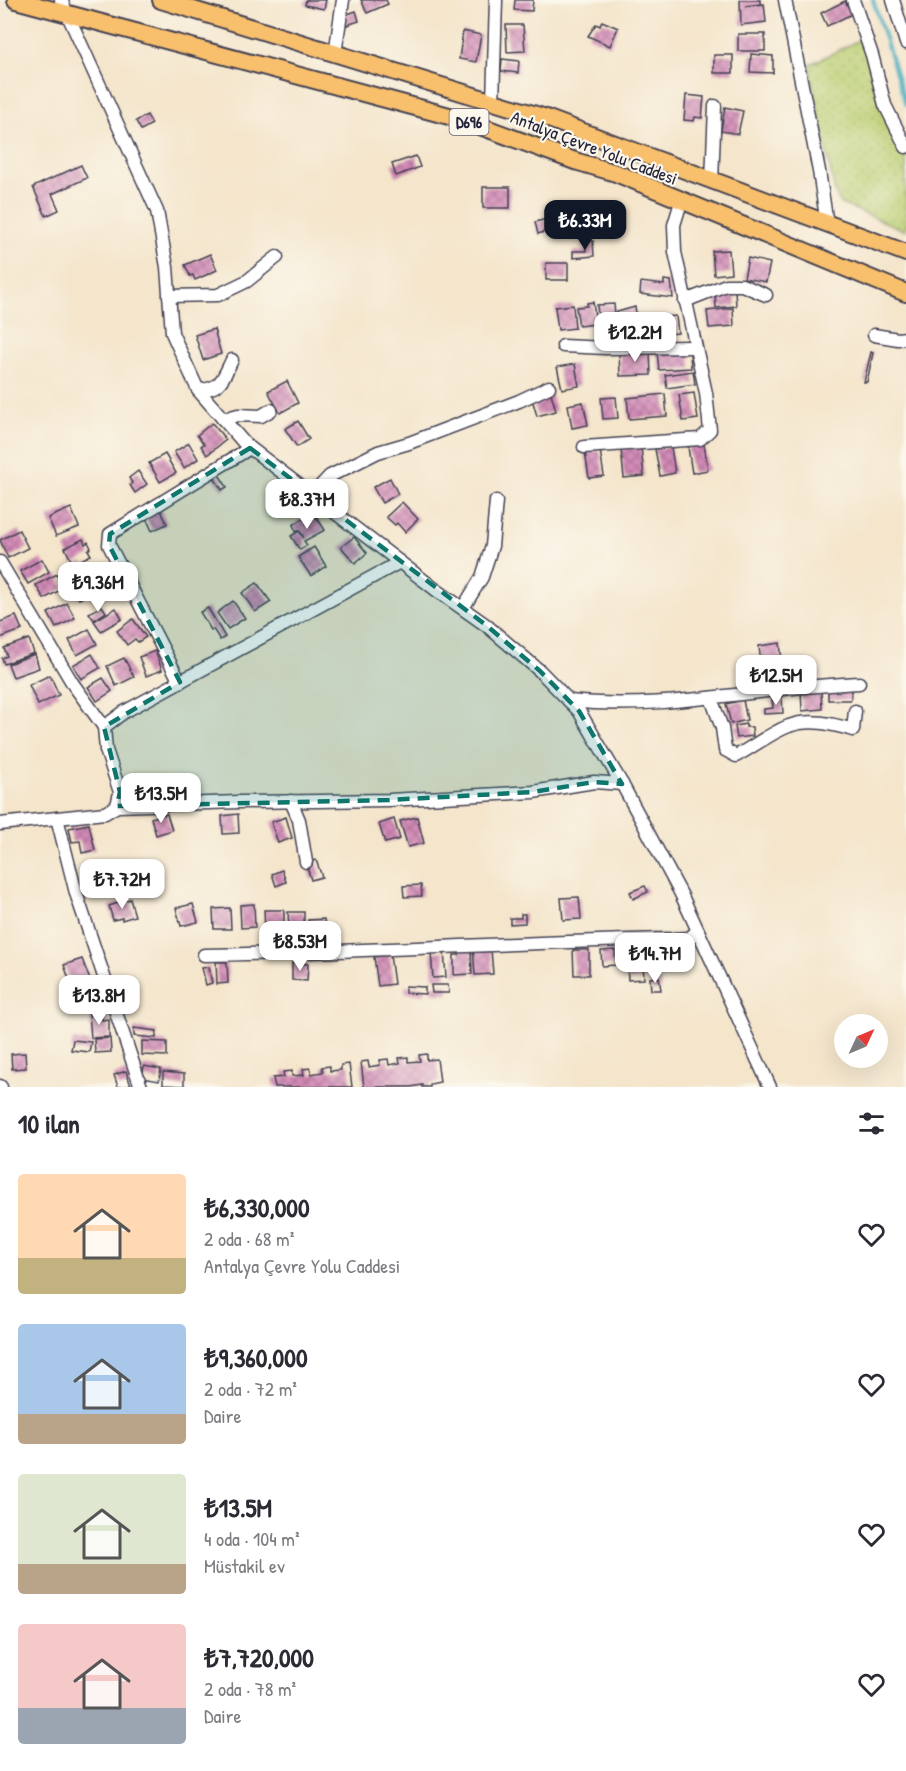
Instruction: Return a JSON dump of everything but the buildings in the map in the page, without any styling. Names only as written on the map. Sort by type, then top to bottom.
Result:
[{"type":"highway","name":"Antalya Çevre Yolu Caddesi","points":[[16,0],[64,7],[464,120],[575,161],[616,173],[681,202],[906,293]]},
{"type":"highway","name":"Antalya Çevre Yolu Caddesi","points":[[160,0],[546,118],[906,253]]},
{"type":"street","points":[[335,54],[343,0]]},
{"type":"street","points":[[493,102],[496,0]]},
{"type":"street","points":[[785,0],[819,171],[827,224]]},
{"type":"street","points":[[853,0],[872,55],[885,105],[906,147]]},
{"type":"street","points":[[898,6],[906,43]]},
{"type":"street","points":[[64,7],[157,211],[167,267],[172,333],[198,390],[250,448],[486,625],[540,671],[579,711],[622,784],[681,894],[770,1087]]},
{"type":"street","points":[[712,181],[715,106]]},
{"type":"street","points":[[584,447],[700,439],[710,430],[706,393],[675,252],[674,225],[681,202]]},
{"type":"street","points":[[169,296],[218,295],[248,281],[278,257]]},
{"type":"street","points":[[686,301],[726,285],[742,285],[766,295]]},
{"type":"street","points":[[874,335],[906,338]]},
{"type":"street","points":[[563,346],[695,347]]},
{"type":"street","points":[[198,390],[209,390],[221,383],[232,360]]},
{"type":"street","points":[[312,495],[330,476],[362,459],[549,387]]},
{"type":"street","points":[[223,419],[238,415],[261,416],[272,410]]},
{"type":"street","points":[[180,682],[109,545],[110,534],[250,448]]},
{"type":"street","points":[[463,608],[482,577],[489,557],[496,501]]},
{"type":"street","points":[[0,562],[74,684],[104,728],[106,750],[120,792],[117,806]]},
{"type":"street","points":[[104,728],[124,712],[400,562]]},
{"type":"street","points":[[569,700],[604,705],[660,704],[768,690],[859,683]]},
{"type":"street","points":[[711,698],[722,728],[725,750],[736,756],[788,726],[808,723],[832,724],[853,730],[855,711]]},
{"type":"street","points":[[0,824],[105,813],[117,806],[291,801],[389,801],[533,792],[594,782],[622,784]]},
{"type":"street","points":[[291,801],[299,820],[306,862]]},
{"type":"street","points":[[57,818],[76,893],[141,1087]]},
{"type":"street","points":[[204,955],[674,939],[689,938],[698,931]]},
{"type":"highlighted area","points":[[250,448],[486,625],[540,671],[579,711],[622,784],[594,782],[533,792],[389,800],[117,806],[120,792],[104,727],[180,682],[109,545],[110,534]]},
{"type":"green space","points":[[863,38],[906,152],[906,231],[841,204],[835,193],[809,65]]},
{"type":"waterway","points":[[873,0],[906,105]]}]
